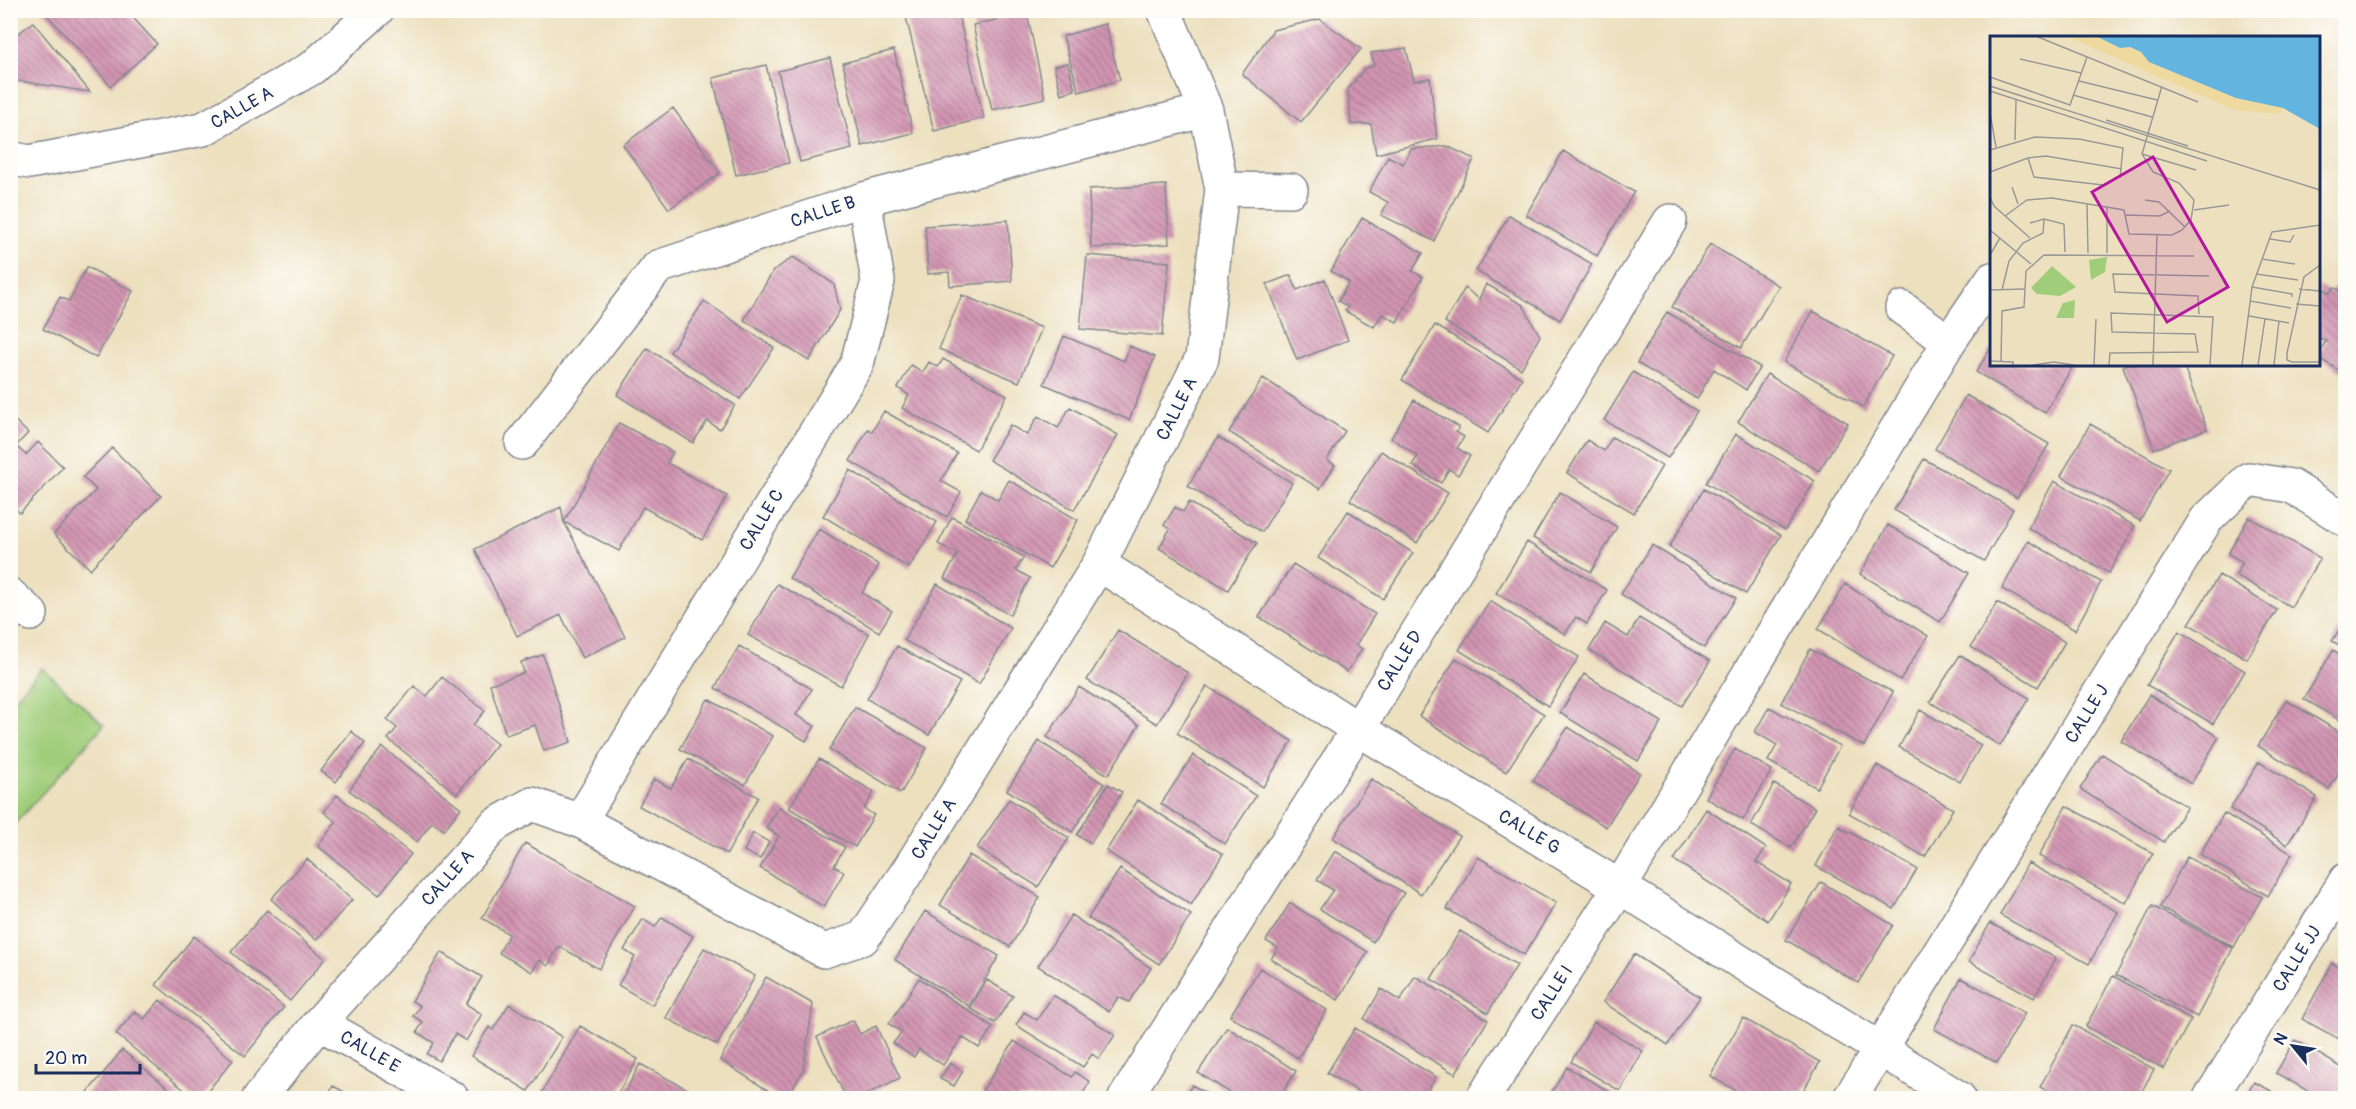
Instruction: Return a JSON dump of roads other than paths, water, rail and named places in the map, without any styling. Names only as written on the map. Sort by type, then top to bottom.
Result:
[{"type":"street","name":"CALLE A","points":[[10,158],[29,162],[203,129],[312,68],[377,10]]},
{"type":"street","name":"CALLE A","points":[[259,1098],[319,1023],[495,825],[532,804],[580,821],[824,951],[863,938],[911,866],[1099,564],[1202,358],[1222,189],[1206,110],[1164,10]]},
{"type":"street","name":"CALLE B","points":[[522,443],[658,267],[864,199],[1206,110]]},
{"type":"street","points":[[1222,189],[1291,190]]},
{"type":"street","name":"CALLE C","points":[[580,821],[857,364],[878,280],[864,199]]},
{"type":"street","name":"CALLE D","points":[[1125,1098],[1358,729],[1670,221]]},
{"type":"street","name":"CALLE I","points":[[1483,1098],[1620,887],[1949,342],[1990,282]]},
{"type":"street","points":[[1902,308],[1949,342]]},
{"type":"street","name":"CALLE J","points":[[1881,1050],[2206,520],[2249,479],[2291,486],[2346,520]]},
{"type":"street","name":"CALLE G","points":[[1099,564],[1358,729],[1620,887],[1959,1098]]},
{"type":"street","name":"CALLE JJ","points":[[2210,1098],[2346,880]]},
{"type":"street","name":"CALLE E","points":[[319,1023],[452,1098]]},
{"type":"street","points":[[1850,1098],[1881,1050]]}]
